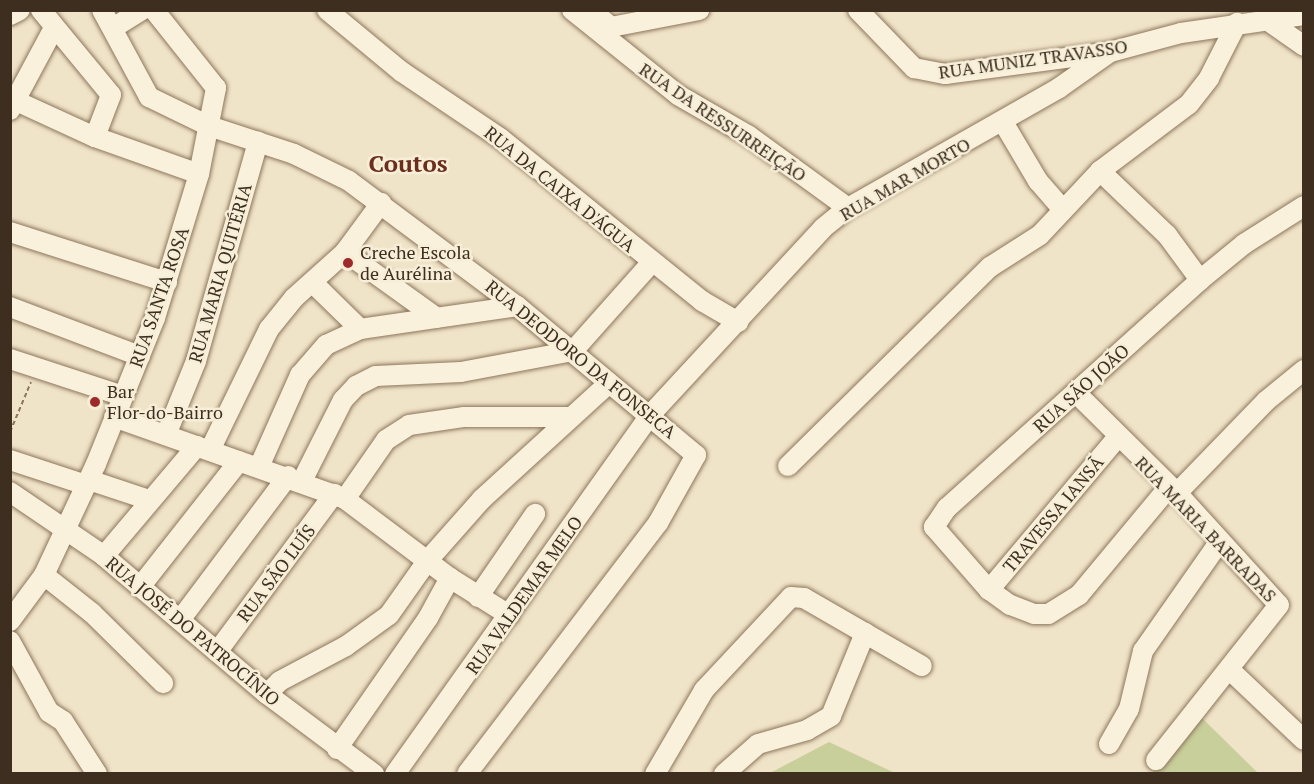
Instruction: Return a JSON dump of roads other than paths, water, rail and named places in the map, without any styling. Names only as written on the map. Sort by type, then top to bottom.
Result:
[{"type":"street","points":[[10,15],[20,10]]},
{"type":"street","points":[[41,10],[111,95],[94,138]]},
{"type":"street","name":"RUA DEODORO DA FONSECA","points":[[102,10],[148,97],[209,126],[321,166],[381,203],[517,306],[691,448],[696,460],[658,523],[467,774]]},
{"type":"street","points":[[113,28],[142,10]]},
{"type":"street","name":"RUA SANTA ROSA","points":[[10,621],[44,575],[68,529],[140,356],[167,282],[200,174],[216,88],[154,10]]},
{"type":"street","name":"RUA DA CAIXA D'ÁGUA","points":[[327,10],[402,72],[500,138],[702,301],[738,322]]},
{"type":"street","points":[[583,13],[611,27],[699,10]]},
{"type":"street","name":"RUA MUNIZ TRAVASSO","points":[[858,10],[896,54],[926,74],[945,75],[1110,52],[1237,23],[1304,15]]},
{"type":"street","name":"RUA DA RESSURREIÇÃO","points":[[583,13],[678,95],[749,136],[848,208]]},
{"type":"street","points":[[1267,20],[1304,46]]},
{"type":"street","points":[[788,466],[990,267],[1040,235],[1062,208],[1100,171],[1189,104],[1209,78],[1237,23]]},
{"type":"street","points":[[54,28],[12,105],[94,138],[200,174]]},
{"type":"street","name":"RUA MAR MORTO","points":[[651,414],[823,228],[848,208],[1004,122],[1110,52]]},
{"type":"street","points":[[1004,122],[1038,181],[1062,208]]},
{"type":"street","name":"RUA MARIA QUITÉRIA","points":[[166,435],[196,361],[258,142]]},
{"type":"street","points":[[1100,171],[1167,236],[1200,280]]},
{"type":"street","points":[[104,556],[149,500],[203,448],[269,328],[294,298],[345,252],[381,203]]},
{"type":"street","name":"RUA SÃO JOÃO","points":[[989,590],[937,533],[936,520],[1200,280],[1244,244],[1304,206]]},
{"type":"street","points":[[10,232],[167,282]]},
{"type":"street","points":[[345,252],[437,318]]},
{"type":"street","points":[[180,620],[295,478],[343,400],[356,386],[376,376],[461,372],[573,351],[652,262]]},
{"type":"street","points":[[313,283],[360,329]]},
{"type":"street","points":[[259,467],[307,364],[326,345],[360,329],[517,306]]},
{"type":"street","points":[[10,307],[140,356]]},
{"type":"street","points":[[10,359],[123,396]]},
{"type":"street","points":[[989,590],[1010,605],[1034,614],[1058,610],[1079,595],[1173,490],[1266,401],[1304,370]]},
{"type":"street","points":[[267,694],[280,681],[377,625],[393,610],[428,560],[482,499],[568,417],[609,383]]},
{"type":"street","name":"RUA MARIA BARRADAS","points":[[1076,393],[1117,438],[1173,490],[1280,605],[1231,670],[1156,760]]},
{"type":"street","name":"RUA VALDEMAR MELO","points":[[394,774],[510,615],[651,414]]},
{"type":"street","points":[[114,417],[295,478],[340,496],[450,578],[510,615]]},
{"type":"street","name":"RUA SÃO LUÍS","points":[[217,652],[386,440],[409,425],[464,417],[568,417]]},
{"type":"street","name":"TRAVESSA IANSÃ","points":[[989,590],[1117,438]]},
{"type":"street","points":[[10,460],[149,500]]},
{"type":"street","points":[[140,587],[239,461]]},
{"type":"street","name":"RUA JOSÉ DO PATROCÍNIO","points":[[10,492],[68,529],[104,556],[267,694],[337,749],[374,774]]},
{"type":"street","points":[[478,597],[535,514]]},
{"type":"street","points":[[1109,744],[1129,710],[1143,651],[1221,541]]},
{"type":"street","points":[[44,575],[92,613],[162,683]]},
{"type":"street","points":[[337,749],[428,618],[450,578]]},
{"type":"street","points":[[656,774],[704,690],[790,597],[804,598],[922,666]]},
{"type":"street","points":[[724,774],[758,744],[824,723],[836,709],[865,633]]},
{"type":"street","points":[[10,641],[49,712],[63,721],[97,774]]},
{"type":"street","points":[[1231,670],[1304,740]]},
{"type":"place","name":"Creche Escola de Aurélina","points":[[348,263]]},
{"type":"place","name":"Bar Flor-do-Bairro","points":[[95,402]]},
{"type":"district","name":"Coutos","points":[[408,164]]}]
